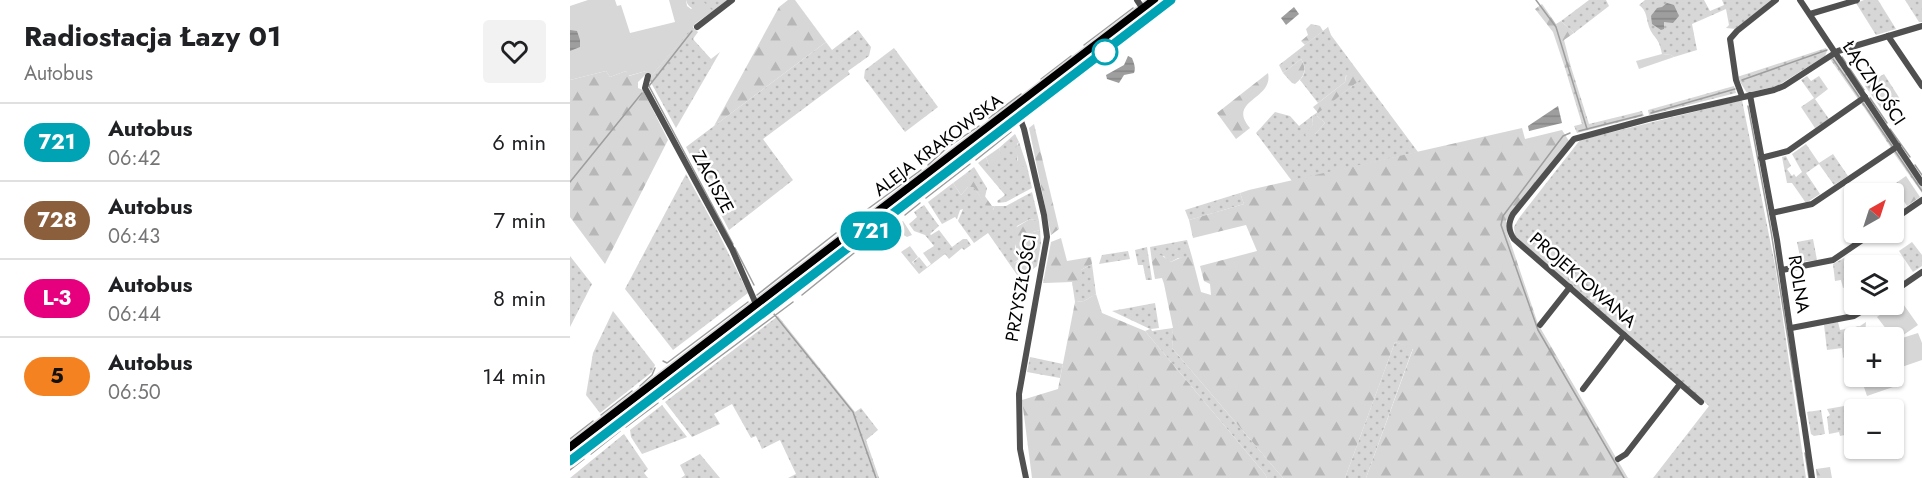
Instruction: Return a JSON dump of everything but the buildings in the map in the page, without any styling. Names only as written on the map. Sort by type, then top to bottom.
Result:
[{"type":"main road","name":"ALEJA KRAKOWSKA","points":[[570,447],[1154,0]]},
{"type":"main road","name":"ALEJA KRAKOWSKA","points":[[570,460],[1172,0]]},
{"type":"street","points":[[697,27],[732,0]]},
{"type":"street","points":[[1137,0],[1143,9]]},
{"type":"street","points":[[1742,96],[1732,60],[1730,39],[1776,0]]},
{"type":"street","name":"ŁĄCZNOŚCI","points":[[1800,0],[1922,183]]},
{"type":"street","points":[[1810,14],[1857,0]]},
{"type":"street","name":"PROJEKTOWANA","points":[[1701,402],[1514,239],[1509,225],[1513,214],[1574,139],[1782,87],[1835,52],[1922,26]]},
{"type":"street","points":[[1888,36],[1922,86]]},
{"type":"street","name":"ZACISZE","points":[[648,76],[645,88],[732,249],[756,304]]},
{"type":"street","name":"ROLNA","points":[[1750,95],[1782,270],[1812,478]]},
{"type":"street","points":[[1761,158],[1788,151],[1865,97]]},
{"type":"street","name":"PRZYSZŁOŚCI","points":[[1014,107],[1020,117],[1038,188],[1047,237],[1018,394],[1020,449],[1026,478]]},
{"type":"street","points":[[1772,213],[1812,204],[1898,146]]},
{"type":"street","points":[[1904,212],[1922,200]]},
{"type":"street","points":[[1782,270],[1833,260],[1858,243]]},
{"type":"street","points":[[1904,284],[1922,272]]},
{"type":"street","points":[[1540,325],[1570,287]]},
{"type":"street","points":[[1791,328],[1856,315]]},
{"type":"street","points":[[1583,389],[1624,335]]},
{"type":"street","points":[[1618,459],[1626,454],[1680,384]]},
{"type":"green space","points":[[588,0],[615,0],[617,6],[621,5],[630,33],[675,22],[669,0],[686,0],[687,6],[691,9],[702,0],[713,11],[696,23],[649,79],[646,71],[628,76],[626,71],[610,77],[606,71],[570,80],[570,6]]},
{"type":"green space","points":[[686,0],[728,0],[713,11],[690,7]]},
{"type":"green space","points":[[788,0],[795,0],[826,42],[714,126],[779,7]]},
{"type":"green space","points":[[1589,0],[1606,0],[1609,6],[1574,33],[1561,21]]},
{"type":"green space","points":[[1645,0],[1704,0],[1710,11],[1724,5],[1722,0],[1771,0],[1736,29],[1726,28],[1729,25],[1726,9],[1692,24],[1697,50],[1674,57],[1662,54],[1649,27],[1645,12],[1639,5]]},
{"type":"green space","points":[[1864,0],[1878,0],[1896,29],[1876,35],[1856,3]]},
{"type":"green space","points":[[1905,0],[1922,0],[1922,22],[1919,22]]},
{"type":"green space","points":[[1542,4],[1556,24],[1561,21],[1574,33],[1564,40],[1571,67],[1565,68],[1553,32],[1535,9]]},
{"type":"green space","points":[[1311,24],[1320,26],[1323,31],[1305,45],[1301,41],[1308,35],[1306,29]]},
{"type":"green space","points":[[692,27],[698,32],[693,39],[711,59],[720,52],[676,128],[649,79]]},
{"type":"green space","points":[[1328,27],[1331,35],[1418,152],[1292,181],[1256,133],[1275,112],[1290,116],[1299,126],[1312,116],[1313,124],[1308,132],[1315,134],[1325,123],[1315,114],[1355,84],[1346,75],[1345,82],[1318,103],[1300,80],[1305,70],[1301,59],[1283,73],[1279,65]]},
{"type":"green space","points":[[858,30],[871,47],[869,56],[848,71],[850,74],[763,139],[793,180],[729,230],[686,147],[826,42],[832,50]]},
{"type":"green space","points":[[894,48],[938,107],[905,132],[864,78],[865,70]]},
{"type":"green space","points":[[1826,48],[1825,56],[1777,86],[1747,93],[1737,77]]},
{"type":"green space","points":[[1662,54],[1674,57],[1639,69],[1636,61]]},
{"type":"green space","points":[[1835,58],[1861,97],[1858,99],[1830,59]]},
{"type":"green space","points":[[1301,59],[1304,72],[1295,84],[1283,73]]},
{"type":"green space","points":[[1571,67],[1589,124],[1642,111],[1644,116],[1577,133],[1574,126],[1582,124],[1565,68]]},
{"type":"green space","points":[[606,71],[610,77],[626,71],[629,76],[646,71],[647,73],[638,82],[638,88],[643,90],[668,140],[605,264],[570,217],[570,80]]},
{"type":"green space","points":[[1352,71],[1360,80],[1318,113],[1313,107],[1345,82],[1347,73]]},
{"type":"green space","points":[[1268,73],[1268,82],[1264,89],[1247,105],[1244,111],[1244,119],[1250,128],[1236,139],[1217,113]]},
{"type":"green space","points":[[1884,74],[1900,99],[1883,111],[1865,86]]},
{"type":"green space","points":[[1807,76],[1811,81],[1819,76],[1828,89],[1815,99],[1829,119],[1815,128],[1801,107],[1814,98],[1801,80]]},
{"type":"green space","points":[[1734,86],[1736,93],[1649,115],[1648,110]]},
{"type":"green space","points":[[1742,100],[1775,265],[1806,478],[1653,478],[1709,406],[1515,236],[1514,227],[1580,140]]},
{"type":"green space","points":[[1864,102],[1894,146],[1891,148],[1861,103]]},
{"type":"green space","points":[[1315,114],[1325,123],[1315,134],[1308,137],[1305,135],[1313,124],[1312,116]]},
{"type":"green space","points":[[1034,124],[1059,229],[1051,235],[1029,128]]},
{"type":"green space","points":[[1522,128],[1525,139],[1562,130],[1569,141],[1509,216],[1506,221],[1507,232],[1538,324],[1628,478],[1366,478],[1413,349],[1395,342],[1345,478],[1283,478],[1172,348],[1173,328],[1164,284],[1162,278],[1155,279],[1152,262],[1161,255],[1171,262],[1182,257],[1192,257],[1201,292],[1211,295],[1210,284],[1204,281],[1200,266],[1257,251],[1246,225],[1193,238],[1189,220],[1244,204],[1240,193],[1249,190]]},
{"type":"green space","points":[[1015,134],[1019,142],[1017,160],[1023,166],[1027,166],[1032,188],[1006,202],[998,203],[997,201],[1005,195],[978,163],[986,157],[989,165],[1000,151],[999,148]]},
{"type":"green space","points":[[1019,142],[1027,166],[1018,163],[1016,147]]},
{"type":"green space","points":[[1806,144],[1819,163],[1833,154],[1848,176],[1834,185],[1819,164],[1806,173],[1820,194],[1806,203],[1792,183],[1787,183],[1782,157],[1786,156],[1791,166],[1787,169],[1792,176],[1794,174],[1796,177],[1802,172],[1792,154]]},
{"type":"green space","points":[[999,148],[1001,154],[996,164],[989,165],[986,157]]},
{"type":"green space","points":[[1897,151],[1922,187],[1922,193],[1893,152]]},
{"type":"green space","points":[[974,167],[987,188],[985,197],[965,174]]},
{"type":"green space","points":[[686,174],[748,293],[673,350],[625,289]]},
{"type":"green space","points":[[965,174],[974,181],[992,206],[995,206],[992,211],[973,187],[968,187],[961,195],[953,183]]},
{"type":"green space","points":[[1906,176],[1920,197],[1907,206],[1904,202],[1904,183],[1896,183]]},
{"type":"green space","points":[[953,183],[961,195],[968,187],[973,187],[986,205],[993,210],[995,206],[1006,206],[1032,192],[1039,221],[1030,219],[1017,226],[1014,263],[1020,260],[1028,250],[1033,232],[1040,230],[1041,243],[1037,266],[1020,279],[988,233],[974,243],[958,221],[963,209],[960,210],[957,219],[955,217],[942,224],[928,202]]},
{"type":"green space","points":[[1240,193],[1244,204],[1189,220],[1185,210]]},
{"type":"green space","points":[[924,205],[939,226],[931,235],[939,230],[952,247],[963,239],[967,239],[971,245],[964,250],[962,248],[949,259],[945,254],[919,274],[901,252],[910,246],[918,257],[912,262],[915,265],[913,262],[919,257],[927,267],[931,264],[923,253],[934,246],[925,235],[914,231],[909,224],[917,217],[914,212]]},
{"type":"green space","points":[[1030,219],[1039,221],[1040,230],[1033,232],[1029,251],[1014,263],[1012,259],[1017,250],[1013,238],[1015,228]]},
{"type":"green space","points":[[903,221],[912,235],[907,237],[900,233],[899,241],[894,244],[886,234]]},
{"type":"green space","points":[[1061,238],[1067,261],[1091,257],[1092,264],[1081,270],[1083,278],[1072,282],[1043,283],[1051,242]]},
{"type":"green space","points":[[1813,239],[1817,260],[1801,262],[1797,242]]},
{"type":"green space","points":[[1187,240],[1192,257],[1178,258],[1171,262],[1164,256],[1152,262],[1150,247]]},
{"type":"green space","points":[[1912,242],[1922,255],[1922,266],[1913,272],[1904,255],[1899,251]]},
{"type":"green space","points":[[1147,247],[1152,280],[1146,280],[1143,265],[1138,265],[1135,250]]},
{"type":"green space","points":[[1128,251],[1130,259],[1099,264],[1102,255]]},
{"type":"green space","points":[[570,256],[592,284],[570,327]]},
{"type":"green space","points":[[1844,258],[1843,288],[1841,280],[1835,281],[1833,264]]},
{"type":"green space","points":[[1092,264],[1096,294],[1084,301],[1075,302],[1072,282],[1081,270]]},
{"type":"green space","points":[[1096,294],[1102,313],[1145,331],[1267,478],[1032,478],[1022,400],[1058,389],[1075,302],[1084,301]]},
{"type":"green space","points":[[1155,303],[1159,328],[1151,329],[1152,331],[1173,328],[1172,348],[1283,478],[1267,478],[1145,331],[1150,329],[1112,311]]},
{"type":"green space","points":[[1904,305],[1918,325],[1904,335],[1904,327],[1885,327],[1877,317],[1904,315]]},
{"type":"green space","points":[[613,311],[655,365],[652,372],[600,413],[586,395],[593,353]]},
{"type":"green space","points":[[778,316],[855,412],[861,408],[878,430],[866,440],[879,478],[788,478],[796,474],[780,440],[762,449],[756,436],[751,438],[732,404],[714,414],[720,424],[692,437],[665,402]]},
{"type":"green space","points":[[1838,322],[1840,330],[1844,329],[1843,358],[1842,348],[1827,350],[1824,325]]},
{"type":"green space","points":[[1918,333],[1922,343],[1922,360],[1904,366],[1904,337]]},
{"type":"green space","points":[[1395,342],[1413,348],[1366,478],[1345,478]]},
{"type":"green space","points":[[1030,357],[1063,364],[1060,378],[1027,372]]},
{"type":"green space","points":[[1864,387],[1893,387],[1867,396]]},
{"type":"green space","points":[[662,405],[687,437],[642,454],[631,437],[630,430]]},
{"type":"green space","points":[[1844,406],[1844,435],[1840,436],[1839,432],[1829,434],[1827,417],[1830,415],[1827,409]]},
{"type":"green space","points":[[1821,410],[1825,434],[1814,436],[1811,434],[1807,412]]},
{"type":"green space","points":[[624,434],[648,469],[644,473],[648,478],[570,478]]},
{"type":"green space","points":[[700,454],[720,478],[681,478],[685,475],[680,465]]},
{"type":"green space","points":[[1830,467],[1832,478],[1817,478],[1816,469]]},
{"type":"shaded area","points":[[1667,3],[1674,5],[1679,16],[1673,23],[1664,22],[1664,29],[1661,30],[1652,24],[1651,16],[1657,8]]},
{"type":"shaded area","points":[[1294,7],[1299,14],[1286,25],[1281,18]]},
{"type":"shaded area","points":[[570,30],[577,31],[580,47],[570,51]]},
{"type":"shaded area","points":[[1128,56],[1132,58],[1134,73],[1124,75],[1119,83],[1107,79],[1106,75],[1124,65]]},
{"type":"shaded area","points":[[1558,106],[1562,123],[1529,131],[1528,126]]},
{"type":"waterway","points":[[1536,0],[1556,27],[1587,129]]},
{"type":"waterway","points":[[1084,45],[1133,8]]},
{"type":"waterway","points":[[692,31],[649,86],[733,244]]},
{"type":"waterway","points":[[1742,80],[1827,50]]},
{"type":"waterway","points":[[1041,79],[1071,56]]},
{"type":"waterway","points":[[1842,57],[1864,90]]},
{"type":"waterway","points":[[1833,59],[1859,97]]},
{"type":"waterway","points":[[1651,113],[1735,89]]},
{"type":"waterway","points":[[570,182],[642,93]]},
{"type":"waterway","points":[[989,118],[1021,94]]},
{"type":"waterway","points":[[1870,98],[1887,123]]},
{"type":"waterway","points":[[1863,103],[1892,146]]},
{"type":"waterway","points":[[1748,106],[1771,231],[1800,416]]},
{"type":"waterway","points":[[1579,131],[1642,115]]},
{"type":"waterway","points":[[928,165],[948,147],[979,126]]},
{"type":"waterway","points":[[1890,129],[1910,157]]},
{"type":"waterway","points":[[976,160],[1011,132]]},
{"type":"waterway","points":[[1570,133],[1563,136],[1503,216],[1501,225],[1538,330],[1624,478]]},
{"type":"waterway","points":[[1895,151],[1922,191]]},
{"type":"waterway","points":[[926,198],[970,164]]},
{"type":"waterway","points":[[1915,165],[1922,175]]},
{"type":"waterway","points":[[850,222],[921,170]]},
{"type":"waterway","points":[[905,215],[920,203]]},
{"type":"waterway","points":[[873,239],[899,219]]},
{"type":"waterway","points":[[757,295],[836,233]]},
{"type":"waterway","points":[[735,248],[754,285]]},
{"type":"waterway","points":[[802,295],[854,253]]},
{"type":"waterway","points":[[663,361],[667,363],[748,302]]},
{"type":"waterway","points":[[663,399],[793,302]]},
{"type":"waterway","points":[[774,314],[853,412],[876,478]]},
{"type":"waterway","points":[[640,386],[652,375],[655,368]]},
{"type":"waterway","points":[[601,415],[632,391]]},
{"type":"waterway","points":[[626,427],[658,403]]},
{"type":"waterway","points":[[570,439],[593,421]]},
{"type":"waterway","points":[[591,454],[620,431]]},
{"type":"waterway","points":[[1805,453],[1809,478]]},
{"type":"waterway","points":[[570,470],[584,459]]},
{"type":"bus line","name":"721","points":[[570,461],[1171,0]]}]
